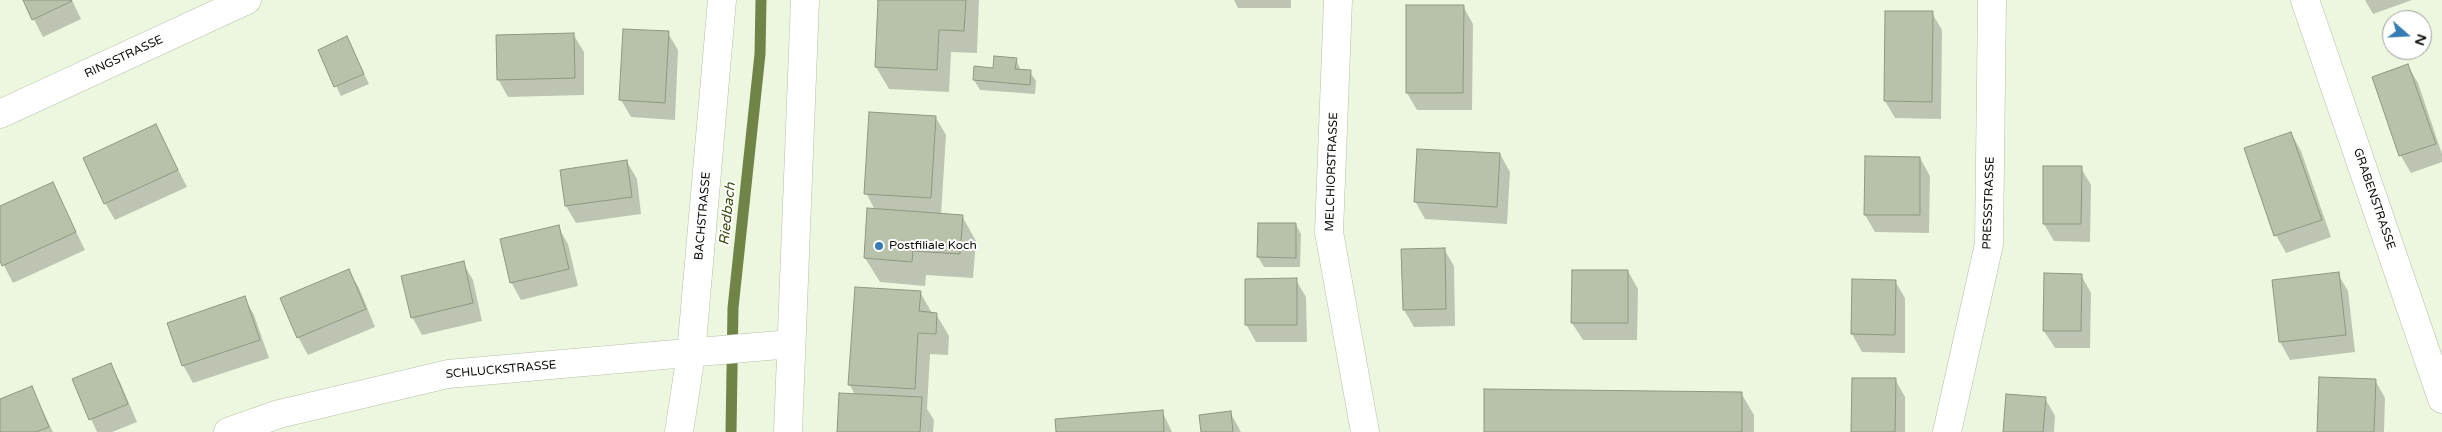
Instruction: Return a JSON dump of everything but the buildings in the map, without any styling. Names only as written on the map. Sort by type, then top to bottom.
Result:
[{"type":"street","name":"RINGSTRASSE","points":[[0,114],[247,0]]},
{"type":"street","name":"BACHSTRASSE","points":[[678,432],[700,353],[722,0]]},
{"type":"street","points":[[788,432],[804,0]]},
{"type":"street","name":"MELCHIORSTRASSE","points":[[1338,0],[1329,232],[1365,432]]},
{"type":"street","name":"PRESSSTRASSE","points":[[1947,432],[1989,244],[1992,0]]},
{"type":"street","name":"GRABENSTRASSE","points":[[2305,0],[2442,399]]},
{"type":"street","name":"SCHLUCKSTRASSE","points":[[228,432],[278,414],[448,374],[790,344]]},
{"type":"waterway","name":"Riedbach","points":[[731,432],[733,308],[760,54],[761,0]]},
{"type":"place","name":"Postfiliale Koch","points":[[879,246]]}]
